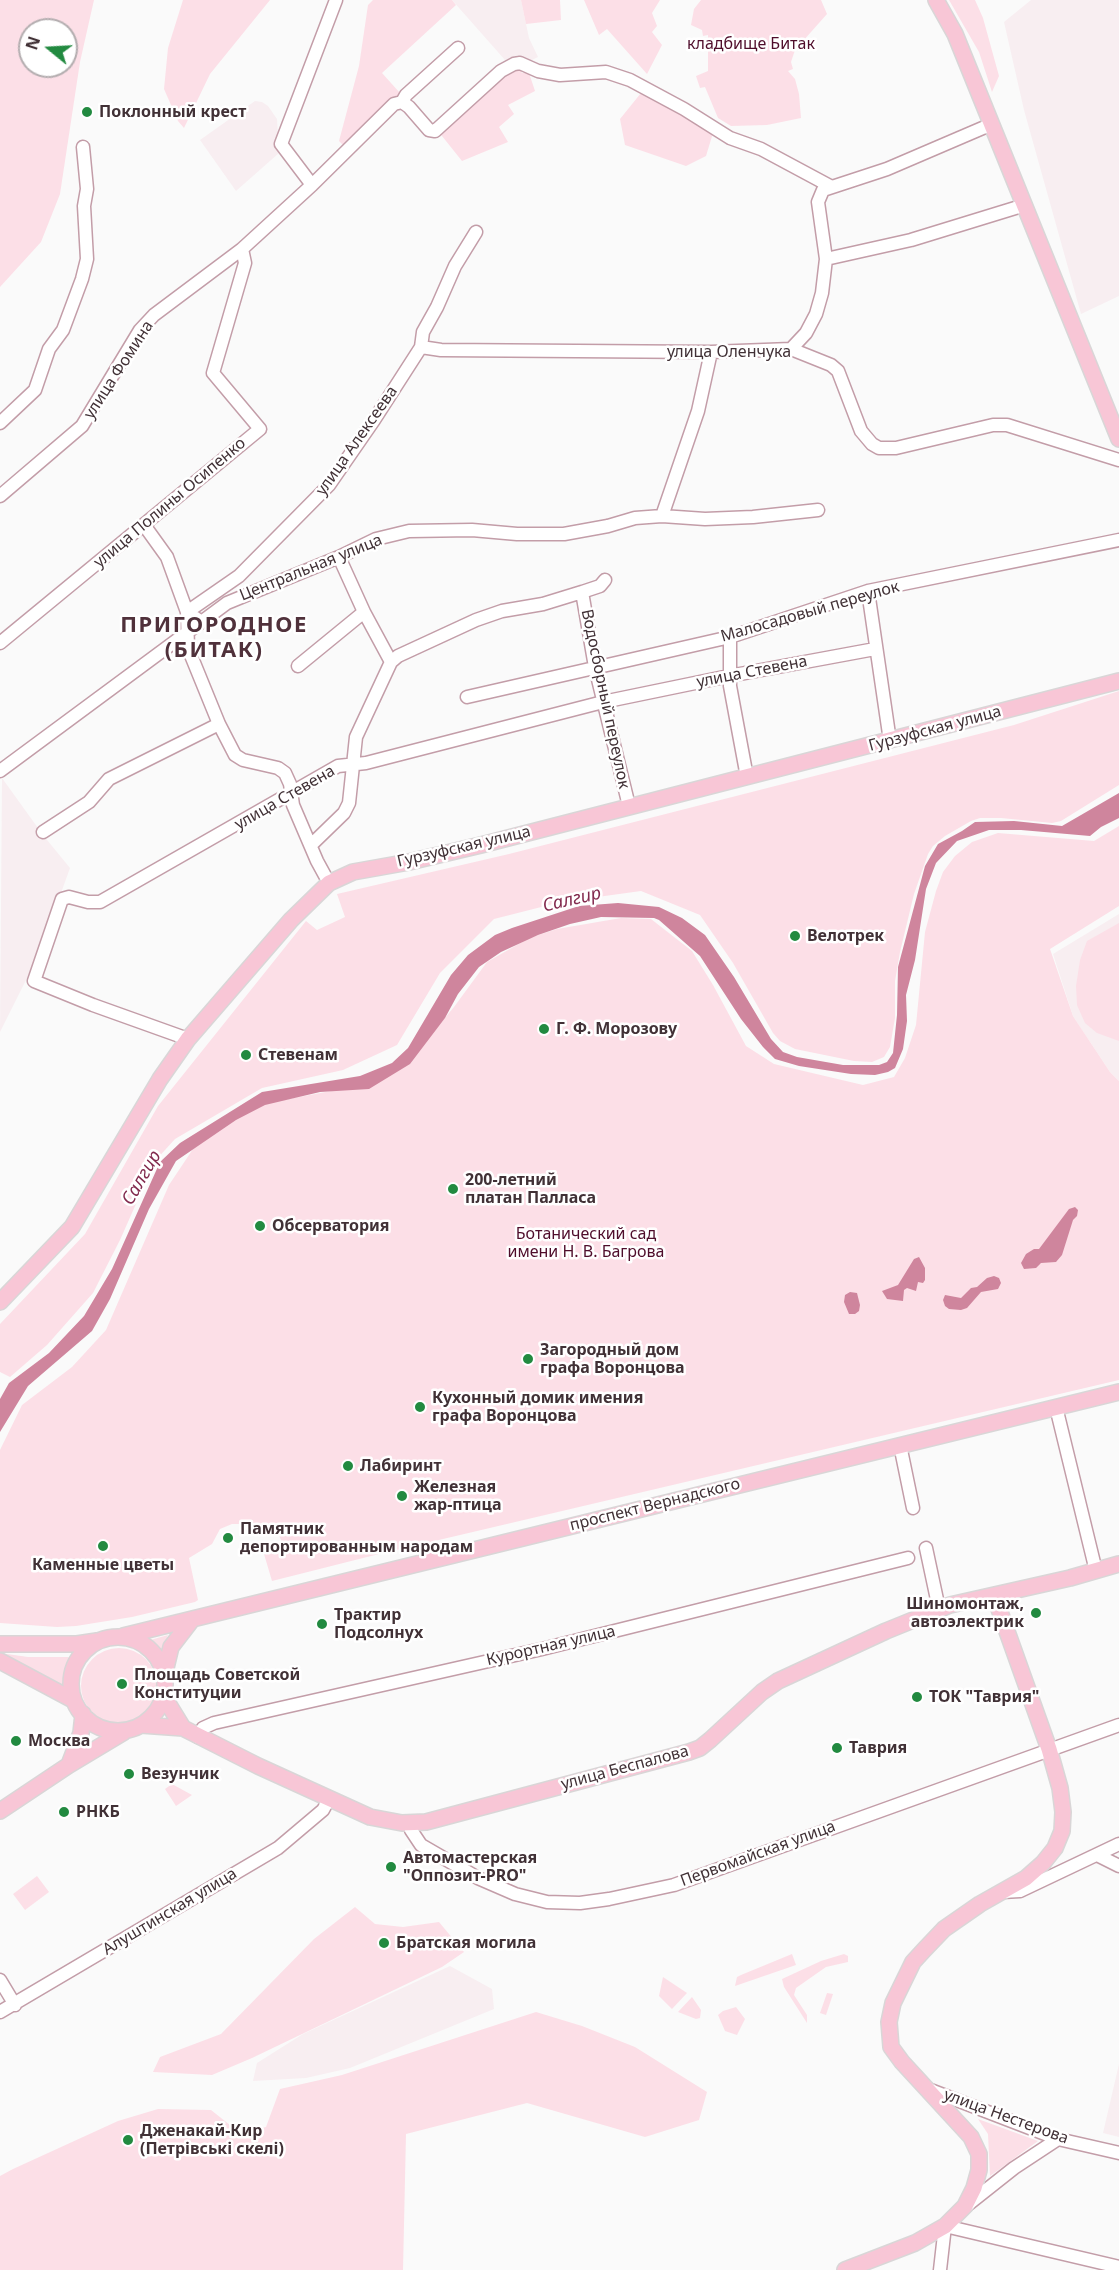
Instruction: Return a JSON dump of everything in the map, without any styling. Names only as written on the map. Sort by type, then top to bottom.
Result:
[{"type":"main road","points":[[936,0],[955,34],[1119,439]]},
{"type":"main road","name":"Гурзуфская улица","points":[[0,1302],[72,1227],[160,1079],[188,1039],[291,920],[329,882],[353,872],[481,845],[1119,681]]},
{"type":"main road","name":"проспект Вернадского","points":[[123,1636],[1119,1392]]},
{"type":"main road","name":"улица Беспалова","points":[[141,1725],[183,1728],[329,1799],[384,1821],[426,1822],[700,1748],[762,1692],[778,1681],[939,1609],[1119,1564]]},
{"type":"main road","points":[[845,2270],[915,2243],[945,2226],[965,2206],[977,2179],[979,2154],[971,2137],[891,2047],[889,2022],[893,2003],[913,1962],[944,1929],[999,1892],[1026,1878],[1055,1848],[1062,1831],[1063,1812],[1060,1788],[1049,1749],[994,1595]]},
{"type":"main road","points":[[0,1811],[69,1765],[124,1732],[141,1725],[154,1715],[164,1696],[165,1672],[171,1647],[191,1621]]},
{"type":"main road","points":[[0,1644],[77,1644],[123,1636],[142,1643],[156,1655],[165,1672]]},
{"type":"main road","points":[[73,1700],[72,1681],[76,1664],[81,1656],[100,1641]]},
{"type":"main road","points":[[0,1661],[73,1700],[83,1714],[97,1726],[110,1731],[124,1732]]},
{"type":"main road","name":"улица Беспалова","points":[[164,1696],[183,1728]]},
{"type":"main road","points":[[69,1765],[81,1733],[83,1714]]},
{"type":"street","points":[[312,185],[281,144],[336,0]]},
{"type":"street","points":[[242,249],[312,185],[394,104],[402,102],[406,95],[458,48]]},
{"type":"street","points":[[402,102],[429,130],[435,131],[501,71],[514,64],[520,63],[538,71],[560,75],[606,72],[630,80],[684,109],[730,138],[761,149],[830,186]]},
{"type":"street","points":[[791,349],[806,333],[816,314],[822,293],[826,259],[818,202],[823,190],[888,169],[992,124]]},
{"type":"street","points":[[0,423],[35,390],[49,349],[63,330],[82,279],[87,259],[84,206],[87,189],[83,147]]},
{"type":"street","points":[[826,259],[911,240],[1025,205]]},
{"type":"street","name":"улица Алексеева","points":[[187,612],[239,576],[329,485],[421,347],[423,332],[437,307],[454,266],[476,232]]},
{"type":"street","name":"улица Фомина","points":[[0,496],[82,426],[140,330],[154,315],[242,249]]},
{"type":"street","name":"улица Полины Осипенко","points":[[0,643],[260,429],[213,373],[245,263],[242,249]]},
{"type":"street","name":"улица Оленчука","points":[[421,347],[441,351],[711,352],[791,349],[831,365],[838,371],[865,439],[879,448],[896,448],[993,425],[1007,425],[1119,460]]},
{"type":"street","points":[[662,516],[698,411],[711,352]]},
{"type":"street","name":"Центральная улица","points":[[0,771],[171,642],[227,603],[376,540],[409,531],[472,530],[517,534],[564,534],[608,526],[620,521],[662,516],[705,519],[818,510]]},
{"type":"street","points":[[144,525],[167,557],[187,612],[188,648],[219,724],[236,755],[243,760],[278,768],[285,773],[290,784],[293,805],[329,882]]},
{"type":"street","name":"Малосадовый переулок","points":[[467,697],[730,638],[868,591],[1119,540]]},
{"type":"street","points":[[339,557],[364,612],[391,662]]},
{"type":"street","points":[[310,845],[344,813],[348,803],[356,737],[391,662],[398,656],[476,620],[502,611],[543,604],[582,592],[600,586],[605,580]]},
{"type":"street","points":[[868,591],[890,741]]},
{"type":"street","name":"Водосборный переулок","points":[[582,592],[595,667],[629,806]]},
{"type":"street","points":[[187,612],[200,621]]},
{"type":"street","points":[[298,666],[364,612]]},
{"type":"street","points":[[730,638],[729,676],[747,777]]},
{"type":"street","points":[[171,642],[188,648]]},
{"type":"street","name":"улица Стевена","points":[[188,1039],[34,981],[62,899],[69,897],[88,903],[100,902],[338,766],[366,763],[603,702],[875,649]]},
{"type":"street","points":[[43,832],[89,802],[110,779],[219,724]]},
{"type":"street","points":[[1056,1407],[1096,1571]]},
{"type":"street","points":[[900,1444],[913,1508]]},
{"type":"street","points":[[926,1548],[939,1609]]},
{"type":"street","name":"Курортная улица","points":[[198,1737],[203,1728],[214,1723],[542,1649],[908,1558]]},
{"type":"street","name":"Первомайская улица","points":[[409,1823],[421,1845],[478,1878],[515,1894],[547,1902],[580,1903],[674,1885],[1119,1725]]},
{"type":"street","name":"Алуштинская улица","points":[[0,2012],[278,1848],[323,1810],[329,1799]]},
{"type":"street","points":[[999,1892],[1020,1891],[1119,1844]]},
{"type":"street","points":[[1097,1855],[1119,1866]]},
{"type":"street","points":[[0,1980],[15,2005]]},
{"type":"street","name":"улица Нестерова","points":[[928,2089],[1058,2139],[1119,2152]]},
{"type":"street","points":[[965,2206],[1014,2168],[1058,2139]]},
{"type":"street","points":[[940,2270],[945,2226],[1119,2267]]},
{"type":"shaded area","points":[[452,0],[521,0],[529,38],[538,57],[530,61],[518,55],[505,60]]},
{"type":"shaded area","points":[[1031,0],[1119,0],[1119,296],[1081,314],[1024,110],[1004,22]]},
{"type":"shaded area","points":[[255,101],[268,106],[277,119],[279,153],[236,191],[200,140]]},
{"type":"shaded area","points":[[2,778],[70,868],[39,954],[0,1032]]},
{"type":"shaded area","points":[[1119,793],[1119,818],[1101,827],[1090,836],[1021,830],[989,830],[957,841],[936,863],[926,889],[915,960],[906,995],[907,1021],[903,1049],[895,1068],[888,1072],[875,1075],[851,1074],[799,1066],[775,1059],[741,1019],[700,956],[654,918],[601,917],[538,935],[501,952],[479,967],[458,994],[445,1018],[410,1064],[369,1089],[320,1092],[265,1105],[236,1120],[176,1161],[149,1209],[110,1299],[92,1331],[28,1386],[0,1432],[0,1399],[9,1383],[49,1353],[84,1316],[112,1269],[160,1162],[180,1143],[262,1092],[360,1076],[392,1063],[408,1048],[451,975],[468,955],[495,935],[579,906],[618,903],[659,907],[682,918],[705,935],[734,977],[771,1039],[783,1052],[797,1057],[843,1065],[879,1065],[887,1062],[893,1053],[898,967],[925,866],[938,844],[975,822],[1014,821],[1062,826]]},
{"type":"shaded area","points":[[1119,914],[1119,1081],[1110,1072],[1073,1016],[1053,954]]},
{"type":"shaded area","points":[[1075,1207],[1078,1210],[1077,1216],[1073,1220],[1062,1255],[1056,1262],[1041,1263],[1036,1268],[1024,1269],[1021,1263],[1026,1254],[1039,1249],[1069,1209]]},
{"type":"shaded area","points":[[919,1257],[925,1268],[923,1283],[918,1282],[916,1291],[907,1288],[904,1290],[903,1301],[887,1299],[882,1291],[898,1285],[914,1259]]},
{"type":"shaded area","points":[[994,1276],[999,1278],[1001,1283],[998,1289],[981,1292],[967,1308],[949,1309],[945,1306],[943,1300],[945,1295],[961,1298],[971,1288],[977,1287],[987,1278]]},
{"type":"shaded area","points":[[850,1292],[857,1293],[860,1305],[859,1311],[855,1314],[849,1314],[844,1302],[845,1295]]},
{"type":"shaded area","points":[[450,1966],[492,1989],[494,2009],[350,2068],[306,2078],[253,2081],[257,2063],[303,2034]]},
{"type":"shaded area","points":[[1119,2064],[1119,2137],[1103,2133]]},
{"type":"green space","points":[[0,0],[94,0],[78,75],[78,18],[18,18],[18,78],[78,78],[60,194],[41,242],[0,287]]},
{"type":"green space","points":[[183,0],[270,0],[210,74],[184,128],[178,121],[164,89],[168,48]]},
{"type":"green space","points":[[373,0],[452,0],[456,5],[382,73],[400,93],[345,147],[339,141],[359,66],[368,5]]},
{"type":"green space","points":[[521,0],[560,0],[561,20],[526,24]]},
{"type":"green space","points":[[584,0],[660,0],[652,13],[657,26],[652,32],[662,45],[647,74],[607,29],[599,35]]},
{"type":"green space","name":"кладбище Битак","points":[[701,0],[821,0],[827,14],[795,50],[791,62],[793,69],[788,71],[795,79],[801,118],[767,125],[731,126],[718,118],[705,87],[700,88],[696,76],[708,71],[708,35],[703,36],[702,30],[691,25],[694,9]]},
{"type":"green space","points":[[949,0],[975,0],[983,18],[999,76],[992,92],[979,52]]},
{"type":"green space","points":[[518,67],[522,73],[529,73],[535,91],[508,105],[514,114],[499,127],[508,142],[462,161],[438,131],[492,84]]},
{"type":"green space","points":[[641,93],[699,122],[713,133],[706,156],[686,166],[625,145],[620,119]]},
{"type":"green space","points":[[1119,691],[1119,785],[1061,821],[1052,823],[980,818],[945,836],[933,846],[914,894],[900,952],[895,981],[895,1018],[890,1047],[884,1057],[872,1062],[854,1061],[795,1049],[780,1041],[773,1033],[733,963],[700,915],[641,891],[561,902],[494,919],[440,973],[397,1045],[343,1070],[262,1088],[175,1139],[155,1161],[120,1240],[93,1293],[47,1345],[10,1377],[0,1372],[0,1324],[85,1234],[158,1106],[306,921],[317,930],[345,917],[337,894],[509,854],[1014,725]]},
{"type":"green space","name":"Ботанический сад имени Н. В. Багрова","points":[[1119,826],[1119,906],[1050,949],[1073,1016],[1110,1072],[1119,1081],[1119,1380],[272,1581],[264,1554],[285,1549],[277,1531],[255,1530],[243,1524],[232,1524],[220,1529],[212,1544],[189,1558],[198,1600],[195,1602],[132,1617],[76,1626],[0,1623],[0,1450],[22,1405],[72,1367],[106,1330],[169,1185],[193,1149],[234,1119],[267,1103],[331,1091],[408,1062],[454,1007],[487,962],[529,938],[557,929],[621,918],[651,919],[692,951],[746,1046],[774,1064],[863,1085],[894,1077],[905,1058],[916,1025],[925,932],[936,891],[943,872],[955,856],[972,842],[998,833],[1094,841]]},
{"type":"green space","points":[[1119,923],[1119,1041],[1097,1033],[1085,1023],[1077,1005],[1076,986],[1080,960],[1087,941]]},
{"type":"green space","points":[[168,1635],[161,1654],[147,1641]]},
{"type":"green space","points":[[119,1648],[133,1651],[146,1659],[154,1672],[157,1686],[154,1700],[146,1713],[133,1721],[119,1724],[105,1721],[92,1713],[84,1700],[81,1686],[84,1672],[92,1659],[105,1651]]},
{"type":"green space","points":[[0,1653],[28,1657],[68,1657],[74,1662],[65,1687]]},
{"type":"green space","points":[[172,1784],[192,1795],[176,1806],[165,1789]]},
{"type":"green space","points":[[37,1876],[49,1892],[25,1910],[13,1894]]},
{"type":"green space","points":[[355,1907],[375,1924],[403,1927],[439,1922],[464,1952],[442,1967],[212,2075],[153,2072],[160,2057],[221,2034],[314,1939]]},
{"type":"green space","points":[[792,1954],[796,1965],[735,1986],[737,1977]]},
{"type":"green space","points":[[844,1954],[848,1956],[848,1962],[826,1967],[796,1988],[794,1995],[807,2015],[807,2023],[784,1987],[782,1979],[821,1961]]},
{"type":"green space","points":[[663,1977],[687,1993],[672,2009],[659,1996]]},
{"type":"green space","points":[[827,1993],[833,1994],[826,2015],[820,2013]]},
{"type":"green space","points":[[692,1997],[701,2010],[700,2018],[696,2019],[678,2012]]},
{"type":"green space","points":[[736,2007],[745,2019],[737,2035],[725,2031],[718,2015]]},
{"type":"green space","points":[[536,2012],[582,2026],[635,2047],[707,2092],[699,2120],[645,2137],[527,2103],[406,2134],[403,2270],[0,2270],[0,2176],[13,2169],[118,2121],[158,2109],[211,2110],[240,2133],[266,2127],[280,2089],[342,2075]]},
{"type":"green space","points":[[978,2119],[1038,2141],[990,2176],[988,2134]]},
{"type":"place","name":"Поклонный крест","points":[[87,112]]},
{"type":"place","name":"Велотрек","points":[[795,936]]},
{"type":"place","name":"Г. Ф. Морозову","points":[[544,1029]]},
{"type":"place","name":"Стевенам","points":[[246,1055]]},
{"type":"place","name":"200-летний платан Палласа","points":[[453,1189]]},
{"type":"place","name":"Обсерватория","points":[[260,1226]]},
{"type":"place","name":"Загородный дом графа Воронцова","points":[[528,1359]]},
{"type":"place","name":"Кухонный домик имения графа Воронцова","points":[[420,1407]]},
{"type":"place","name":"Лабиринт","points":[[348,1466]]},
{"type":"place","name":"Железная жар-птица","points":[[402,1496]]},
{"type":"place","name":"Памятник депортированным народам","points":[[228,1538]]},
{"type":"place","name":"Каменные цветы","points":[[103,1546]]},
{"type":"place","name":"Шиномонтаж, автоэлектрик","points":[[1036,1613]]},
{"type":"place","name":"Трактир Подсолнух","points":[[322,1624]]},
{"type":"place","name":"Площадь Советской Конституции","points":[[122,1684]]},
{"type":"place","name":"ТОК \"Таврия\"","points":[[917,1697]]},
{"type":"place","name":"Москва","points":[[16,1741]]},
{"type":"place","name":"Таврия","points":[[837,1748]]},
{"type":"place","name":"Везунчик","points":[[129,1774]]},
{"type":"place","name":"РНКБ","points":[[64,1812]]},
{"type":"place","name":"Автомастерская \"Оппозит-PRO\"","points":[[391,1867]]},
{"type":"place","name":"Братская могила","points":[[384,1943]]},
{"type":"place","name":"Дженакай-Кир (Петрівські скелі)","points":[[128,2140]]},
{"type":"district","name":"ПРИГОРОДНОЕ (БИТАК)","points":[[214,638]]},
{"type":"water label","name":"Салгир","points":[[572,900]]},
{"type":"water label","name":"Салгир","points":[[142,1178]]}]
